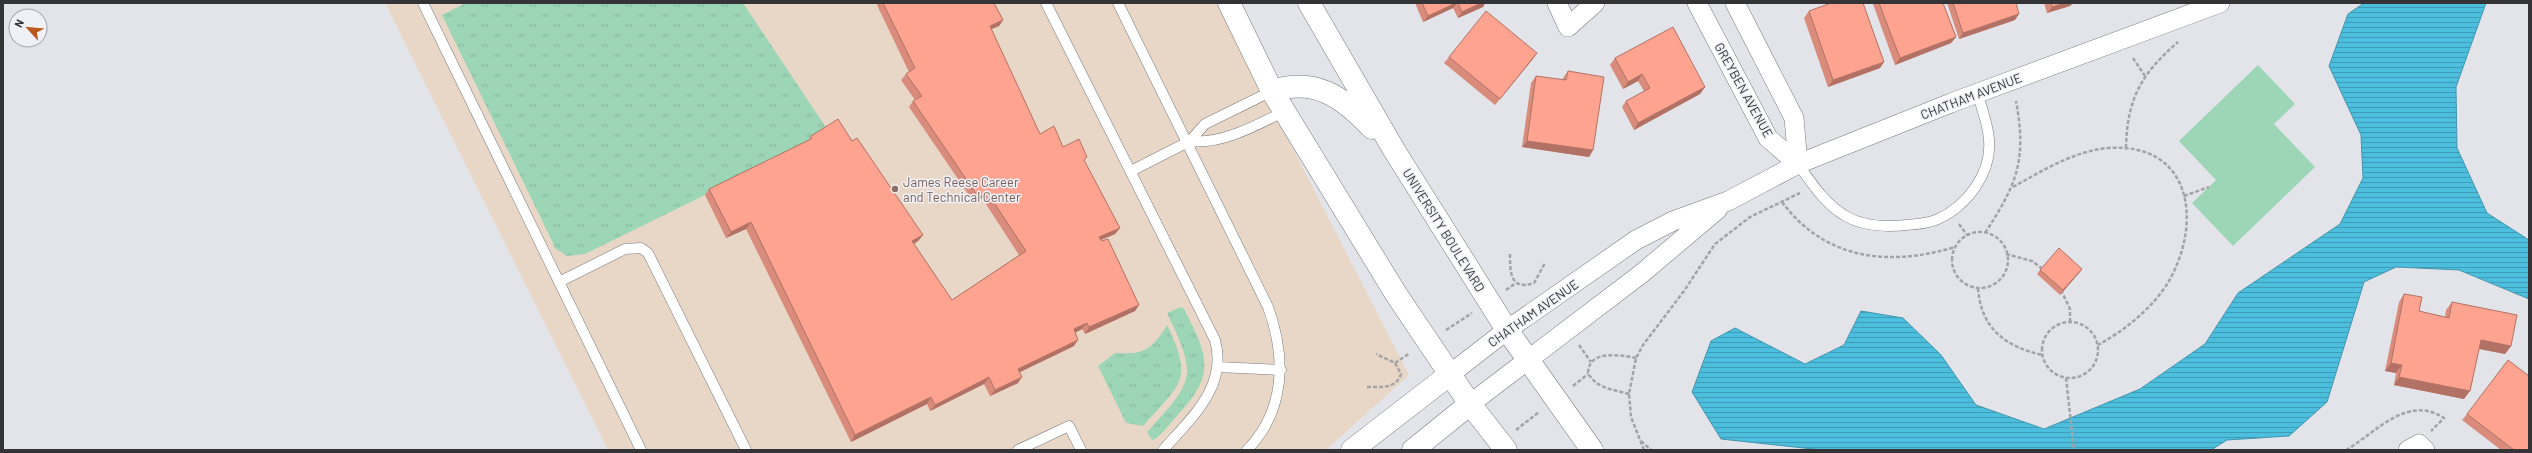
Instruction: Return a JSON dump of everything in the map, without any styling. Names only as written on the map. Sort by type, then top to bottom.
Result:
[{"type":"main road","points":[[1229,3],[1272,91],[1449,375],[1506,450]]},
{"type":"main road","name":"UNIVERSITY BOULEVARD","points":[[1309,3],[1394,150],[1507,330],[1592,450]]},
{"type":"main road","points":[[1272,91],[1290,85],[1303,85],[1327,92],[1351,108],[1394,150]]},
{"type":"main road","name":"CHATHAM AVENUE","points":[[1352,450],[1449,375]]},
{"type":"main road","name":"CHATHAM AVENUE","points":[[1413,450],[1470,404]]},
{"type":"street","points":[[1557,3],[1568,27],[1595,3]]},
{"type":"street","name":"GREYBEN AVENUE","points":[[1697,3],[1768,138],[1798,164]]},
{"type":"street","name":"GREYBEN AVENUE","points":[[1735,3],[1794,118],[1798,164]]},
{"type":"street","name":"CHATHAM AVENUE","points":[[1449,375],[1507,330],[1636,240],[1673,221],[1728,201],[1798,164],[1977,93],[2220,3]]},
{"type":"street","name":"CHATHAM AVENUE","points":[[1470,404],[1642,274],[1728,201]]},
{"type":"lane","points":[[423,3],[641,450]]},
{"type":"lane","points":[[1046,3],[1215,340],[1218,352],[1218,367],[1211,392],[1204,404],[1163,450]]},
{"type":"lane","points":[[1118,3],[1188,142],[1268,307],[1279,340],[1281,370],[1274,404],[1260,437],[1247,450]]},
{"type":"lane","points":[[1131,171],[1188,142],[1204,124],[1272,91]]},
{"type":"lane","points":[[1798,164],[1827,202],[1844,216],[1864,223],[1894,227],[1937,220],[1964,202],[1979,181],[1987,160],[1989,141],[1977,93]]},
{"type":"lane","points":[[1188,142],[1204,143],[1258,124],[1285,111]]},
{"type":"lane","points":[[559,282],[625,249],[641,248],[648,253],[746,450]]},
{"type":"lane","points":[[1218,367],[1281,370]]},
{"type":"lane","points":[[1018,450],[1069,426],[1081,450]]},
{"type":"path","points":[[2126,148],[2131,106],[2145,76],[2162,55],[2178,42]]},
{"type":"path","points":[[2133,58],[2145,76]]},
{"type":"path","points":[[1985,233],[2013,187],[2022,140],[2016,101]]},
{"type":"path","points":[[2013,187],[2084,153],[2107,148],[2126,148],[2159,158],[2170,168],[2184,196],[2188,225],[2186,240],[2179,262],[2168,282],[2136,318],[2118,334],[2098,345]]},
{"type":"path","points":[[1644,450],[1632,417],[1629,394],[1636,358],[1684,291],[1715,244],[1750,217],[1814,186]]},
{"type":"path","points":[[2184,196],[2209,187]]},
{"type":"path","points":[[1782,202],[1793,216],[1808,230],[1828,243],[1852,252],[1874,256],[1918,257],[1955,247],[1967,235],[1985,233],[2001,242],[2006,254],[2006,268],[2002,276],[1995,283],[1978,288],[1969,286],[1955,274],[1952,265],[1955,247]]},
{"type":"path","points":[[1510,254],[1510,269],[1516,283],[1523,286],[1534,283],[1545,263]]},
{"type":"path","points":[[2006,254],[2032,261],[2046,272]]},
{"type":"path","points":[[1395,363],[1516,283]]},
{"type":"path","points":[[2059,287],[2070,309],[2070,322]]},
{"type":"path","points":[[1978,288],[1979,302],[1985,317],[2001,338],[2012,345],[2042,355]]},
{"type":"path","points":[[2070,322],[2088,328],[2098,345],[2097,358],[2090,370],[2083,375],[2066,378],[2050,371],[2042,355],[2042,345],[2049,332],[2061,323],[2070,322]]},
{"type":"path","points":[[1367,387],[1385,387],[1394,385],[1399,380],[1401,374],[1395,363],[1376,354]]},
{"type":"path","points":[[1629,394],[1596,383],[1588,374],[1588,369],[1597,358],[1606,355],[1616,354],[1636,358]]},
{"type":"path","points":[[2066,378],[2074,450]]},
{"type":"path","points":[[2346,450],[2407,410],[2436,413],[2444,418],[2417,448]]},
{"type":"path","points":[[1640,441],[1651,450]]},
{"type":"shaded area","name":"James Reese Career and Technical Center","points":[[385,3],[1218,3],[1409,375],[1326,450],[608,450]]},
{"type":"green space","points":[[466,3],[743,3],[827,129],[807,145],[585,254],[567,256],[555,248],[442,15]]},
{"type":"green space","points":[[2258,65],[2295,104],[2274,124],[2315,167],[2233,246],[2192,203],[2216,180],[2179,141]]},
{"type":"green space","points":[[1181,307],[1184,309],[1199,340],[1203,353],[1203,377],[1198,389],[1189,402],[1162,433],[1152,440],[1147,432],[1174,401],[1182,389],[1186,377],[1187,366],[1184,352],[1167,313]]},
{"type":"green space","points":[[1167,325],[1180,359],[1181,371],[1179,381],[1174,391],[1166,401],[1143,426],[1126,423],[1098,366],[1115,353],[1133,353],[1146,349],[1156,340]]},
{"type":"water","points":[[2364,3],[2486,3],[2456,87],[2457,148],[2487,213],[2529,240],[2529,299],[2459,270],[2396,267],[2364,282],[2327,402],[2289,436],[2227,440],[2211,450],[1822,450],[1721,439],[1692,392],[1711,341],[1735,328],[1805,364],[1844,345],[1861,311],[1903,318],[1941,355],[1976,405],[2044,429],[2140,389],[2205,344],[2238,293],[2340,224],[2363,178],[2361,135],[2329,66],[2348,14]]},
{"type":"building","points":[[883,3],[994,3],[1003,20],[990,26],[1040,134],[1054,126],[1063,147],[1079,139],[1087,157],[1084,160],[1120,228],[1099,237],[1102,241],[1108,239],[1139,305],[1089,327],[1087,323],[1074,329],[1078,340],[1018,369],[1022,377],[995,390],[989,377],[935,405],[931,397],[855,435],[751,222],[731,232],[709,189],[811,139],[811,136],[838,119],[852,141],[857,138],[923,235],[912,241],[952,300],[1026,251],[987,192],[979,198],[913,101],[922,96],[906,74],[915,68]]},
{"type":"building","points":[[1422,3],[1456,3],[1428,16]]},
{"type":"building","points":[[1458,3],[1481,3],[1462,12]]},
{"type":"building","points":[[1831,3],[1863,3],[1884,62],[1833,80],[1809,11]]},
{"type":"building","points":[[1879,3],[1943,3],[1956,37],[1900,58]]},
{"type":"building","points":[[1953,3],[2016,3],[2019,14],[1963,33]]},
{"type":"building","points":[[2051,3],[2065,3],[2052,7]]},
{"type":"building","points":[[1486,11],[1537,53],[1500,99],[1449,57]]},
{"type":"building","points":[[1673,27],[1705,87],[1638,123],[1626,101],[1650,88],[1642,74],[1628,82],[1615,58]]},
{"type":"building","points":[[1568,71],[1604,77],[1593,150],[1527,141],[1536,76],[1566,80]]},
{"type":"building","points":[[2059,248],[2082,269],[2063,290],[2040,270]]},
{"type":"building","points":[[2404,294],[2422,297],[2419,311],[2449,318],[2452,302],[2517,315],[2511,346],[2481,340],[2470,391],[2399,377],[2402,365],[2391,363]]},
{"type":"building","points":[[2508,360],[2529,376],[2529,450],[2514,450],[2467,414]]},
{"type":"place","name":"James Reese Career and Technical Center","points":[[895,189]]}]
